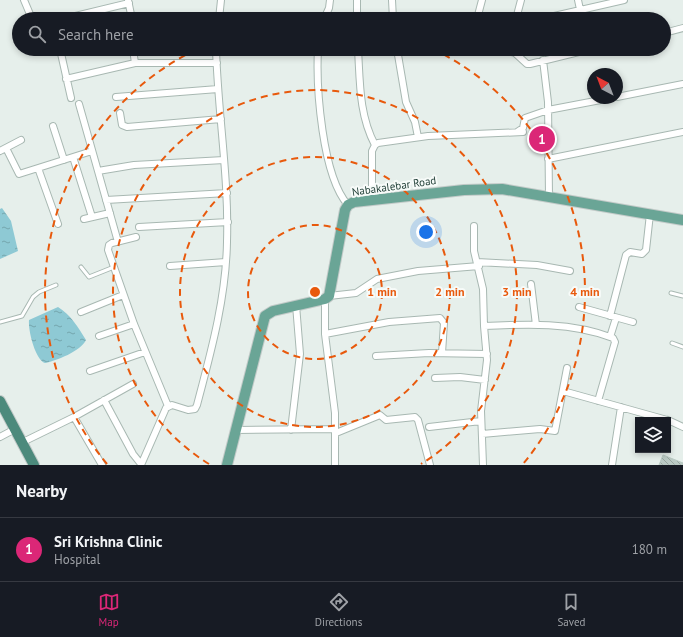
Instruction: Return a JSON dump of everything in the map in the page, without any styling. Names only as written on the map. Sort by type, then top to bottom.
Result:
[{"type":"highway","points":[[0,401],[34,465]]},
{"type":"main road","name":"Nabakalebar Road","points":[[327,297],[345,210],[348,205],[354,202],[485,189],[502,189],[683,220]]},
{"type":"main road","points":[[227,465],[266,316],[273,311],[327,297]]},
{"type":"street","points":[[24,0],[29,12]]},
{"type":"street","points":[[220,12],[221,0]]},
{"type":"street","points":[[327,12],[330,0]]},
{"type":"street","points":[[357,0],[357,12]]},
{"type":"street","points":[[392,0],[393,12]]},
{"type":"street","points":[[479,12],[482,0]]},
{"type":"street","points":[[518,12],[521,0]]},
{"type":"street","points":[[578,0],[580,10]]},
{"type":"street","points":[[571,12],[624,0]]},
{"type":"street","points":[[89,12],[129,1],[131,12]]},
{"type":"street","points":[[671,31],[683,28]]},
{"type":"street","points":[[61,56],[71,98]]},
{"type":"street","points":[[134,56],[135,63]]},
{"type":"street","points":[[104,400],[133,454],[141,464],[163,412],[168,406],[172,405],[188,410],[195,409],[197,405],[216,331],[226,262],[228,222],[227,193],[216,56]]},
{"type":"street","points":[[318,56],[317,88],[327,150],[338,190],[348,205]]},
{"type":"street","points":[[358,56],[362,112],[368,132],[375,145]]},
{"type":"street","points":[[398,56],[406,102],[415,122],[418,137]]},
{"type":"street","points":[[521,56],[526,64],[560,56]]},
{"type":"street","points":[[543,60],[548,110],[549,197]]},
{"type":"street","points":[[66,79],[135,63],[217,63]]},
{"type":"street","points":[[623,96],[683,84]]},
{"type":"street","points":[[116,97],[218,89]]},
{"type":"street","points":[[372,200],[372,151],[375,145],[387,140],[418,137],[520,132],[523,128],[525,118],[548,110],[587,103]]},
{"type":"street","points":[[79,104],[118,242]]},
{"type":"street","points":[[120,113],[122,125],[127,127],[221,119]]},
{"type":"street","points":[[53,126],[64,160]]},
{"type":"street","points":[[548,159],[683,132]]},
{"type":"street","points":[[21,140],[3,150],[19,174],[92,151]]},
{"type":"street","points":[[73,157],[92,217]]},
{"type":"street","points":[[98,171],[134,165],[224,160]]},
{"type":"street","points":[[38,168],[58,224]]},
{"type":"street","points":[[106,200],[227,193]]},
{"type":"street","points":[[84,219],[110,213]]},
{"type":"street","points":[[610,337],[626,255],[630,252],[642,254],[646,250],[650,214]]},
{"type":"street","points":[[139,227],[228,222]]},
{"type":"street","points":[[474,226],[473,245],[483,289],[484,326],[487,354],[481,421],[483,465]]},
{"type":"street","points":[[136,237],[109,245],[108,247],[123,295],[168,406]]},
{"type":"street","points":[[170,266],[226,262]]},
{"type":"street","points":[[335,465],[335,431],[325,334],[327,297],[356,293],[374,280],[443,268],[478,264],[537,265],[570,271]]},
{"type":"street","points":[[531,284],[536,325]]},
{"type":"street","points":[[81,312],[123,295]]},
{"type":"street","points":[[291,430],[300,354],[296,306]]},
{"type":"street","points":[[579,307],[633,322]]},
{"type":"street","points":[[325,334],[389,322],[440,318],[444,323],[442,352]]},
{"type":"street","points":[[100,336],[134,324]]},
{"type":"street","points":[[484,326],[536,325],[574,328],[613,338],[615,342],[598,400]]},
{"type":"street","points":[[90,371],[145,352]]},
{"type":"street","points":[[376,356],[442,352],[487,354]]},
{"type":"street","points":[[482,434],[540,429],[555,431],[567,368]]},
{"type":"street","points":[[435,378],[460,377],[485,380]]},
{"type":"street","points":[[23,442],[74,417],[133,384]]},
{"type":"street","points":[[563,391],[657,417]]},
{"type":"street","points":[[612,465],[621,407]]},
{"type":"street","points":[[236,430],[335,431],[380,415],[386,420],[415,417],[418,420],[430,465]]},
{"type":"street","points":[[74,417],[102,465]]},
{"type":"street","points":[[429,427],[481,421]]},
{"type":"street","points":[[671,421],[683,427]]},
{"type":"street","points":[[0,437],[15,429]]},
{"type":"lane","points":[[81,267],[89,277],[114,268]]},
{"type":"lane","points":[[0,322],[22,316],[33,298],[39,292],[56,285]]},
{"type":"lane","points":[[671,293],[683,296]]},
{"type":"lane","points":[[672,343],[683,347]]},
{"type":"water","points":[[2,208],[11,221],[18,251],[0,259],[0,209]]},
{"type":"water","points":[[58,307],[63,310],[77,326],[86,340],[74,352],[45,363],[41,360],[35,350],[31,337],[29,320]]},
{"type":"building","points":[[538,129],[544,129],[544,144],[539,145]]},
{"type":"building","points":[[663,455],[683,463],[683,465],[659,465]]},
{"type":"place","name":"Sri Krishna Clinic","points":[[542,139]]}]
